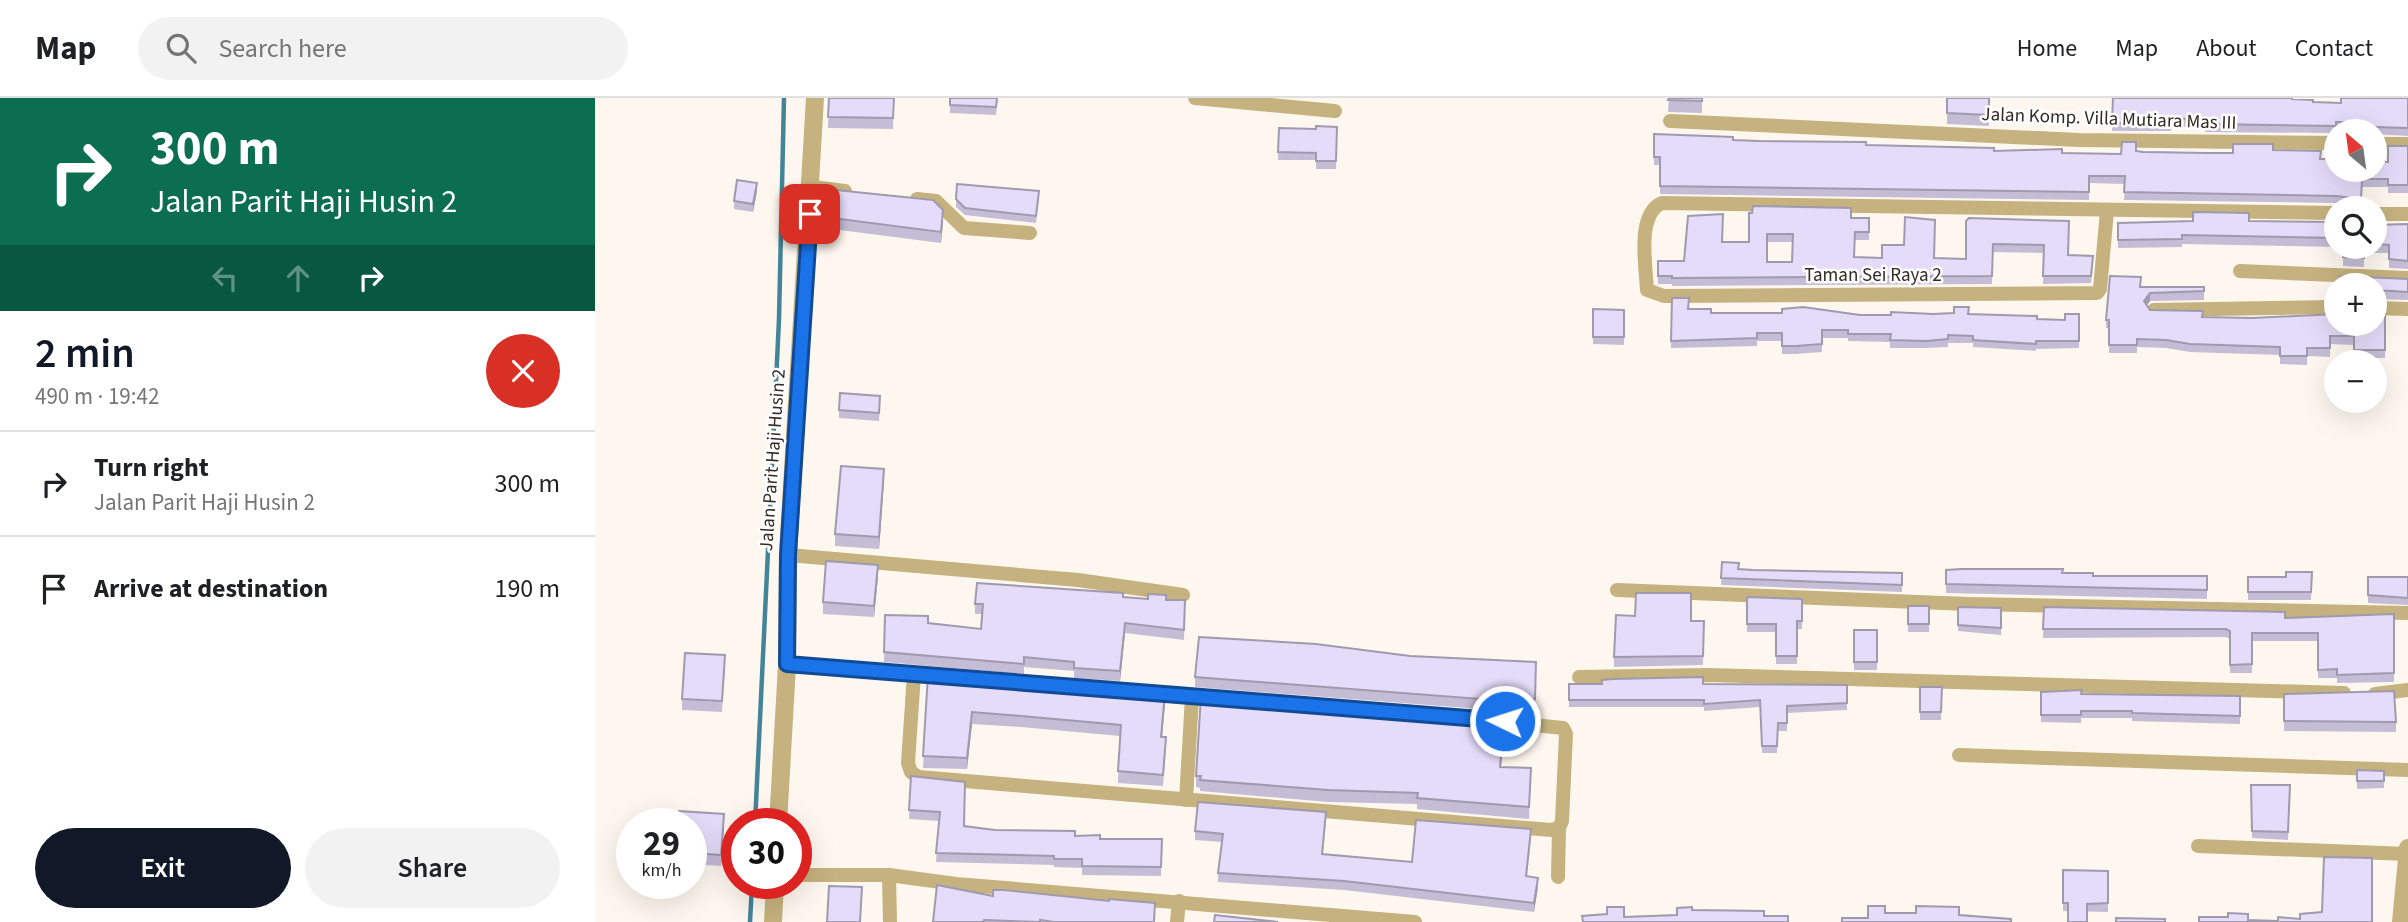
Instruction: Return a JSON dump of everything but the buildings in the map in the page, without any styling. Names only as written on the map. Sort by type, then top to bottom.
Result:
[{"type":"street","name":"Jalan Parit Haji Husin 2","points":[[779,808],[787,664],[788,555],[815,98]]},
{"type":"street","points":[[1195,98],[1335,111]]},
{"type":"street","name":"Jalan Komp. Villa Mutiara Mas III","points":[[1670,121],[2079,140],[2324,144]]},
{"type":"street","points":[[2387,144],[2408,144]]},
{"type":"street","points":[[811,187],[867,194]]},
{"type":"street","points":[[908,198],[936,201],[964,228],[1030,233]]},
{"type":"street","name":"Taman Sei Raya 2","points":[[2107,211],[2101,289],[2097,293],[1664,296],[1647,290],[1646,226],[1657,207],[2107,211],[2324,214]]},
{"type":"street","points":[[2387,214],[2408,214]]},
{"type":"street","points":[[2240,271],[2408,278]]},
{"type":"street","points":[[2154,310],[2324,307]]},
{"type":"street","points":[[2387,309],[2408,309]]},
{"type":"street","points":[[788,555],[1078,580],[1183,595]]},
{"type":"street","points":[[1617,590],[1968,604],[2408,612]]},
{"type":"street","points":[[787,664],[956,678]]},
{"type":"street","points":[[914,674],[908,763],[911,772],[918,777],[1551,830],[1559,828]]},
{"type":"street","points":[[1579,677],[1708,674],[2371,694],[2408,690]]},
{"type":"street","points":[[1136,693],[1232,700]]},
{"type":"street","points":[[1186,800],[1192,697]]},
{"type":"street","points":[[1476,719],[1563,727],[1566,734],[1558,877]]},
{"type":"street","points":[[1959,755],[2408,770]]},
{"type":"street","points":[[2198,846],[2408,851],[2401,922]]},
{"type":"street","points":[[812,874],[889,875],[956,884],[1415,922]]},
{"type":"street","points":[[889,875],[890,922]]},
{"type":"street","points":[[773,922],[774,899]]},
{"type":"street","points":[[1177,922],[1179,901]]},
{"type":"waterway","points":[[756,808],[779,319],[784,98]]},
{"type":"waterway","points":[[750,922],[751,899]]},
{"type":"route","points":[[810,214],[788,555],[787,664],[1505,721]]}]
